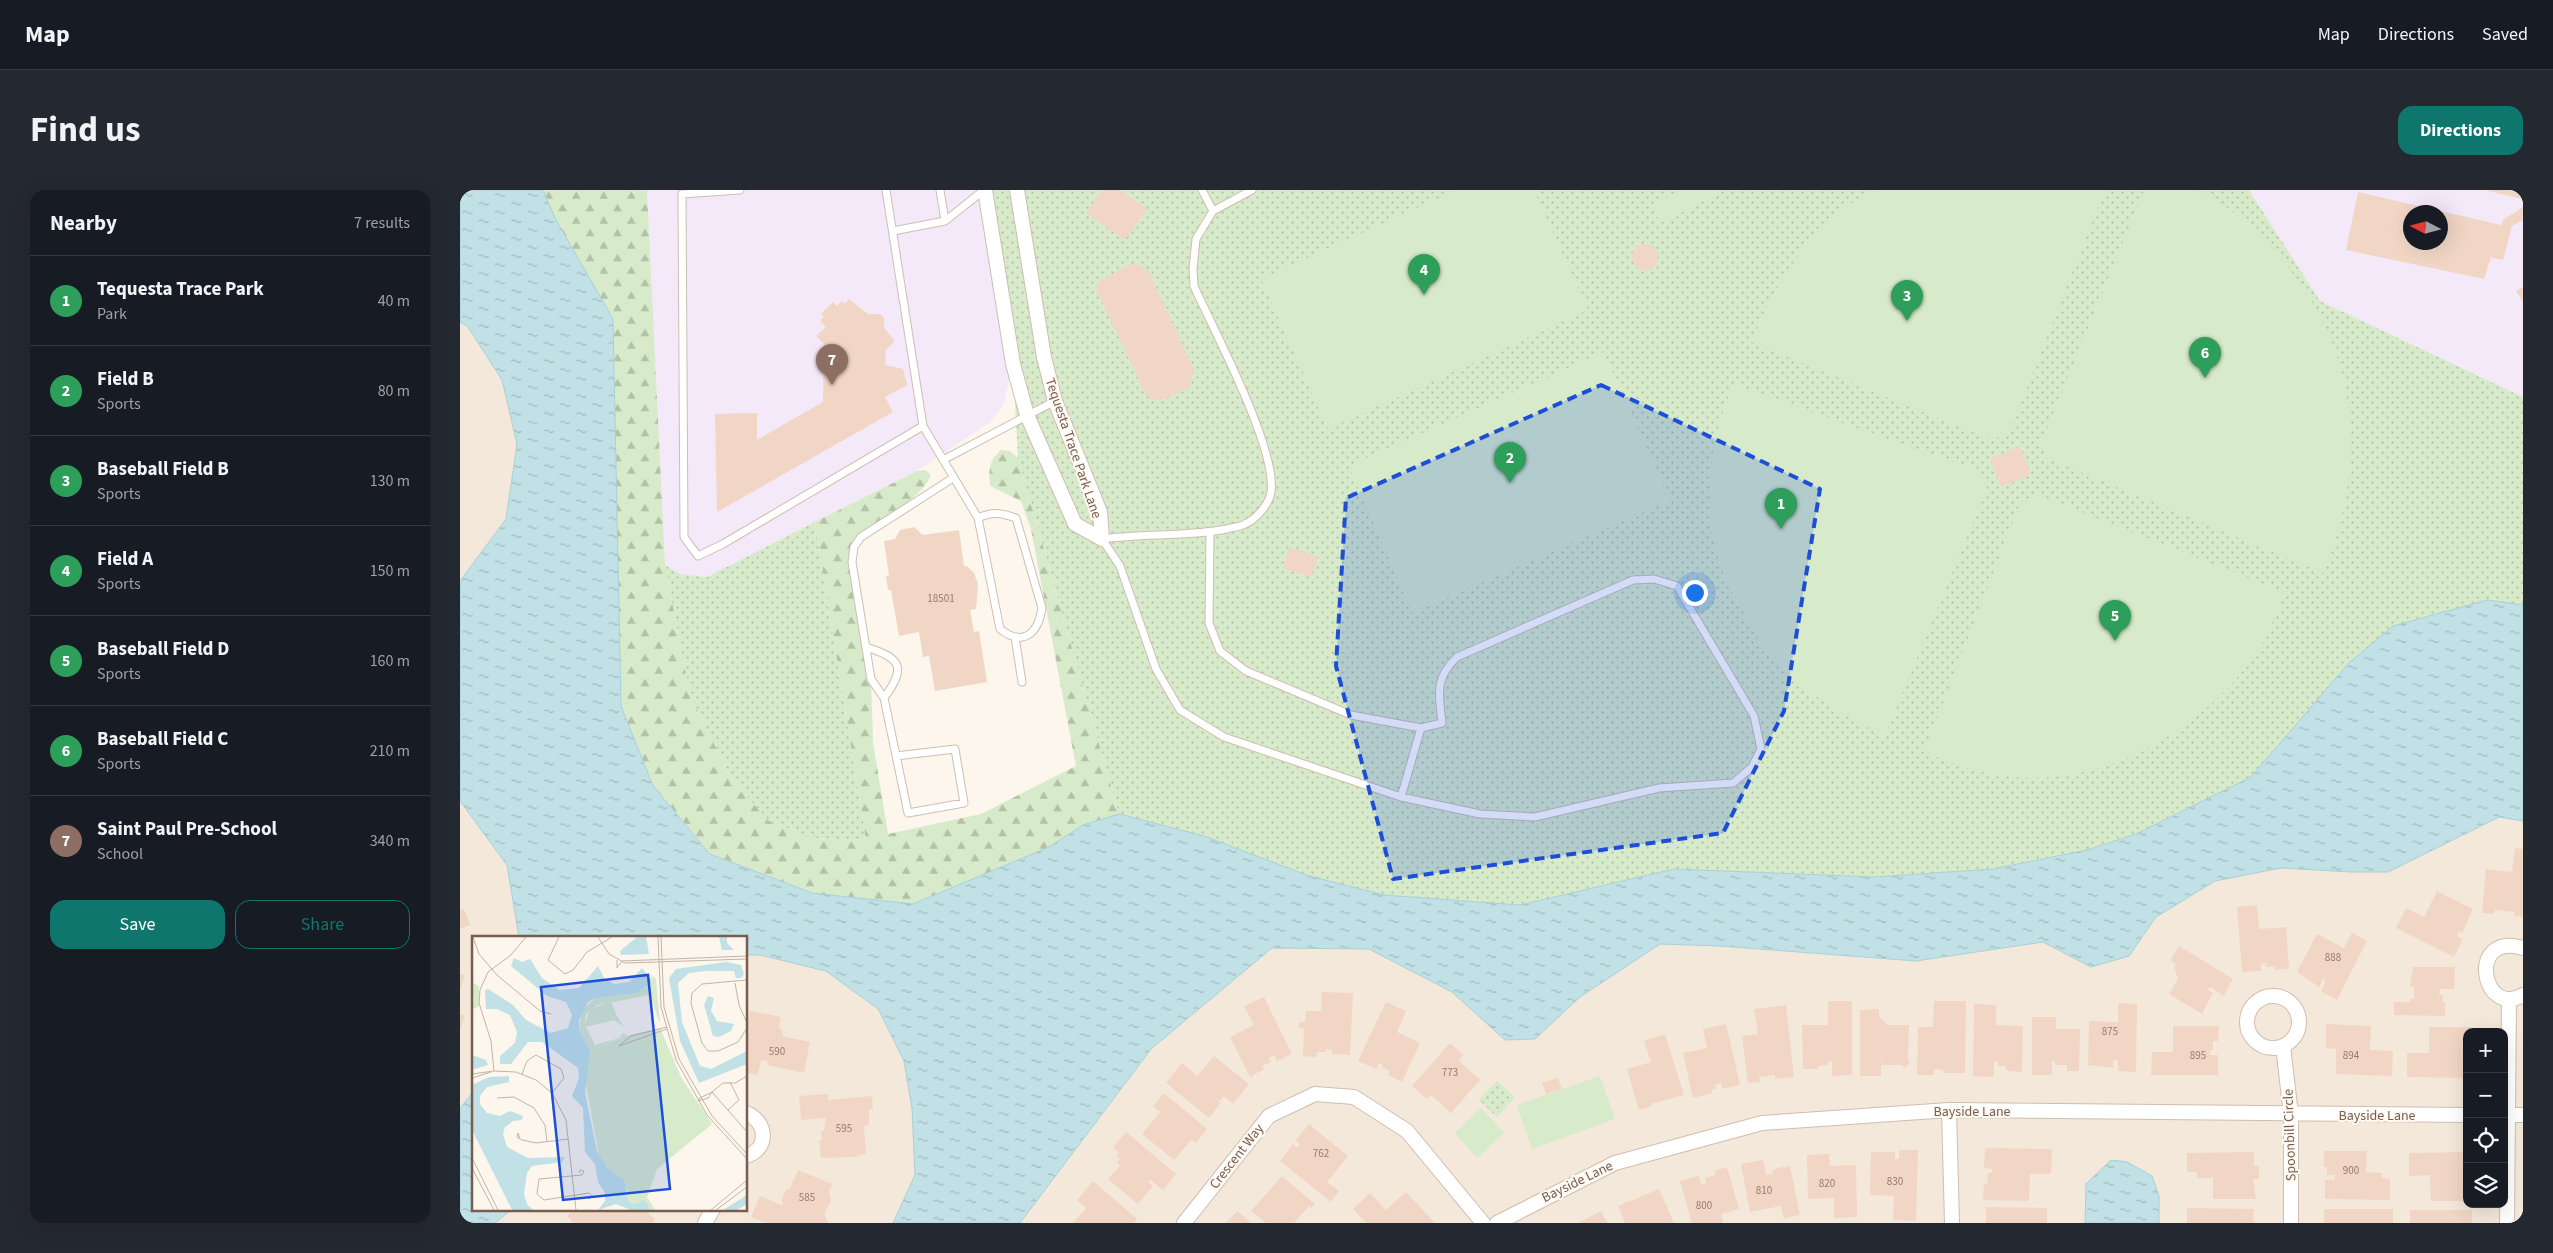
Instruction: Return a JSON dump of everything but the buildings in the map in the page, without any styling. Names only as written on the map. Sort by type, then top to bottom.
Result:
[{"type":"street","name":"Tequesta Trace Park Lane","points":[[985,190],[1013,364],[1027,415],[1075,524],[1102,540]]},
{"type":"street","name":"Tequesta Trace Park Lane","points":[[1017,190],[1044,358],[1055,401],[1100,512],[1102,540]]},
{"type":"street","points":[[2523,948],[2514,945],[2503,946],[2494,951],[2484,969],[2486,980],[2491,989],[2499,996],[2509,999],[2523,996]]},
{"type":"street","points":[[2507,1073],[2509,999]]},
{"type":"street","name":"Spoonbill Circle","points":[[2283,1046],[2291,1115],[2291,1223]]},
{"type":"street","name":"Crescent Way","points":[[1184,1223],[1269,1116],[1315,1094],[1354,1097],[1407,1131],[1483,1223]]},
{"type":"street","points":[[1949,1110],[1952,1223]]},
{"type":"street","name":"Bayside Lane","points":[[1497,1223],[1615,1162],[1690,1140],[1762,1123],[1949,1110],[2291,1115],[2463,1115]]},
{"type":"street","points":[[748,1114],[755,1117],[764,1132],[758,1149],[748,1155]]},
{"type":"street","points":[[2508,1115],[2523,1115]]},
{"type":"street","points":[[2506,1118],[2507,1223]]},
{"type":"street","points":[[706,1223],[712,1210]]},
{"type":"lane","points":[[740,190],[682,194],[684,537],[698,556],[723,544],[923,426]]},
{"type":"lane","points":[[886,190],[923,426],[978,518],[1000,629],[1010,637],[1022,638],[1032,633],[1040,620],[1042,608],[1016,518],[999,512],[991,512],[978,518]]},
{"type":"lane","points":[[940,190],[945,221]]},
{"type":"lane","points":[[893,231],[945,221],[985,190]]},
{"type":"lane","points":[[1202,190],[1212,211]]},
{"type":"lane","points":[[1210,532],[1209,623],[1220,651],[1246,671],[1352,715],[1420,728],[1442,723],[1439,684],[1442,675],[1457,657],[1633,580],[1654,579],[1677,586],[1754,716],[1761,749],[1752,767],[1733,783],[1659,788],[1535,817],[1480,814],[1401,796],[1224,737],[1180,710],[1156,669],[1120,566],[1102,540],[1129,535],[1210,532],[1245,525],[1261,513],[1271,494],[1270,468],[1249,407],[1194,286],[1193,269],[1196,238],[1212,211],[1252,190]]},
{"type":"lane","points":[[943,460],[1055,401]]},
{"type":"lane","points":[[896,756],[955,749],[964,803],[908,813],[896,756],[884,698],[871,679],[852,562],[854,547],[860,537],[875,526],[953,478]]},
{"type":"lane","points":[[1015,637],[1022,682]]},
{"type":"lane","points":[[866,647],[886,653],[898,665],[899,673],[896,682],[884,698]]},
{"type":"lane","points":[[1401,796],[1420,728]]},
{"type":"highlighted area","points":[[1601,385],[1820,489],[1784,711],[1723,833],[1393,879],[1336,666],[1346,498]]},
{"type":"shaded area","points":[[647,190],[985,190],[1013,364],[1003,406],[989,423],[917,471],[707,577],[680,574],[665,565]]},
{"type":"shaded area","points":[[2249,190],[2523,190],[2523,397],[2320,301]]},
{"type":"shaded area","points":[[460,322],[468,327],[502,380],[517,444],[506,519],[460,581]]},
{"type":"shaded area","points":[[460,801],[507,865],[519,936],[472,936],[472,1093],[460,1108]]},
{"type":"shaded area","points":[[2499,817],[2523,821],[2523,1223],[2159,1223],[2159,1196],[2086,1184],[2085,1223],[1020,1223],[1151,1049],[1272,948],[1369,949],[1452,992],[1505,1040],[1534,1039],[1580,997],[1660,944],[1720,946],[1916,961],[2043,942],[2091,967],[2129,956],[2156,917],[2215,881],[2281,868],[2388,872]]},
{"type":"shaded area","points":[[748,955],[760,955],[826,971],[877,1009],[904,1061],[912,1108],[915,1175],[893,1223],[495,1223],[511,1210],[748,1210]]},
{"type":"green space","points":[[543,190],[647,190],[665,565],[690,696],[732,780],[769,821],[812,838],[866,840],[815,522],[917,471],[926,470],[931,476],[924,487],[903,508],[861,537],[852,562],[871,679],[873,742],[888,834],[981,814],[1076,766],[1031,529],[1021,501],[990,486],[990,466],[1001,450],[1010,451],[1018,458],[1119,814],[1083,825],[1049,847],[913,904],[812,893],[711,854],[653,786],[621,706],[613,319],[555,218]]},
{"type":"green space","points":[[985,190],[2249,190],[2320,301],[2523,397],[2523,605],[2487,600],[2348,664],[2251,777],[2136,834],[2087,850],[1993,869],[1874,877],[1674,869],[1520,905],[1384,895],[1309,876],[1204,836],[1119,814],[1018,458],[1013,364]]},
{"type":"green space","points":[[1456,190],[1534,190],[1588,310],[1328,429],[1261,279]]},
{"type":"green space","points":[[1681,190],[1726,190],[1660,223],[1652,206]]},
{"type":"green space","points":[[1877,190],[2105,190],[2009,433],[1992,440],[1751,342],[1773,296],[1800,253],[1834,217],[1854,202]]},
{"type":"green space","points":[[2144,190],[2197,190],[2224,205],[2263,240],[2295,276],[2319,314],[2336,354],[2347,396],[2351,440],[2348,484],[2339,528],[2323,573],[2047,458],[2040,446]]},
{"type":"green space","points":[[1603,352],[1671,500],[1412,613],[1349,466]]},
{"type":"green space","points":[[1733,384],[1979,471],[1987,488],[1885,736],[1846,716],[1822,700],[1798,683],[1780,666],[1757,637],[1726,580],[1716,551],[1709,503],[1713,455],[1724,407]]},
{"type":"green space","points":[[2036,494],[2284,592],[2275,617],[2256,654],[2235,680],[2211,704],[2185,725],[2156,744],[2126,759],[2094,770],[2061,776],[2027,778],[1974,770],[1924,752],[2020,503]]},
{"type":"green space","points":[[815,522],[866,840],[812,838],[769,821],[732,780],[690,696],[665,565],[680,574],[707,577]]},
{"type":"green space","points":[[1600,1076],[1615,1119],[1532,1149],[1517,1105]]},
{"type":"green space","points":[[1497,1081],[1515,1097],[1497,1117],[1479,1100]]},
{"type":"green space","points":[[1481,1108],[1504,1133],[1477,1158],[1455,1133]]},
{"type":"water","points":[[469,190],[543,190],[555,218],[613,319],[621,706],[653,786],[710,854],[812,893],[913,904],[1049,847],[1083,825],[1119,814],[1204,836],[1309,876],[1384,895],[1520,905],[1674,869],[1874,877],[1993,869],[2087,850],[2136,834],[2251,777],[2348,664],[2393,626],[2487,600],[2523,605],[2523,821],[2499,817],[2388,872],[2281,868],[2215,881],[2156,917],[2129,956],[2091,967],[2043,942],[1916,961],[1720,946],[1660,944],[1580,997],[1535,1039],[1505,1040],[1452,992],[1369,949],[1272,948],[1151,1049],[1020,1223],[893,1223],[915,1175],[912,1108],[904,1061],[878,1009],[826,971],[760,955],[748,955],[748,936],[519,936],[507,865],[460,801],[460,581],[506,519],[517,444],[502,380],[468,327],[460,322],[460,199]]},
{"type":"water","points":[[472,1093],[472,1210],[511,1210],[495,1223],[460,1223],[460,1108]]},
{"type":"water","points":[[2111,1160],[2127,1162],[2152,1176],[2159,1196],[2159,1223],[2085,1223],[2086,1184]]},
{"type":"place","name":"Field A","points":[[1424,295]]},
{"type":"place","name":"Baseball Field B","points":[[1907,321]]},
{"type":"place","name":"Baseball Field C","points":[[2205,378]]},
{"type":"place","name":"Saint Paul Pre-School","points":[[832,385]]},
{"type":"place","name":"Field B","points":[[1510,483]]},
{"type":"place","name":"Tequesta Trace Park","points":[[1781,529]]},
{"type":"place","name":"Baseball Field D","points":[[2115,641]]}]
